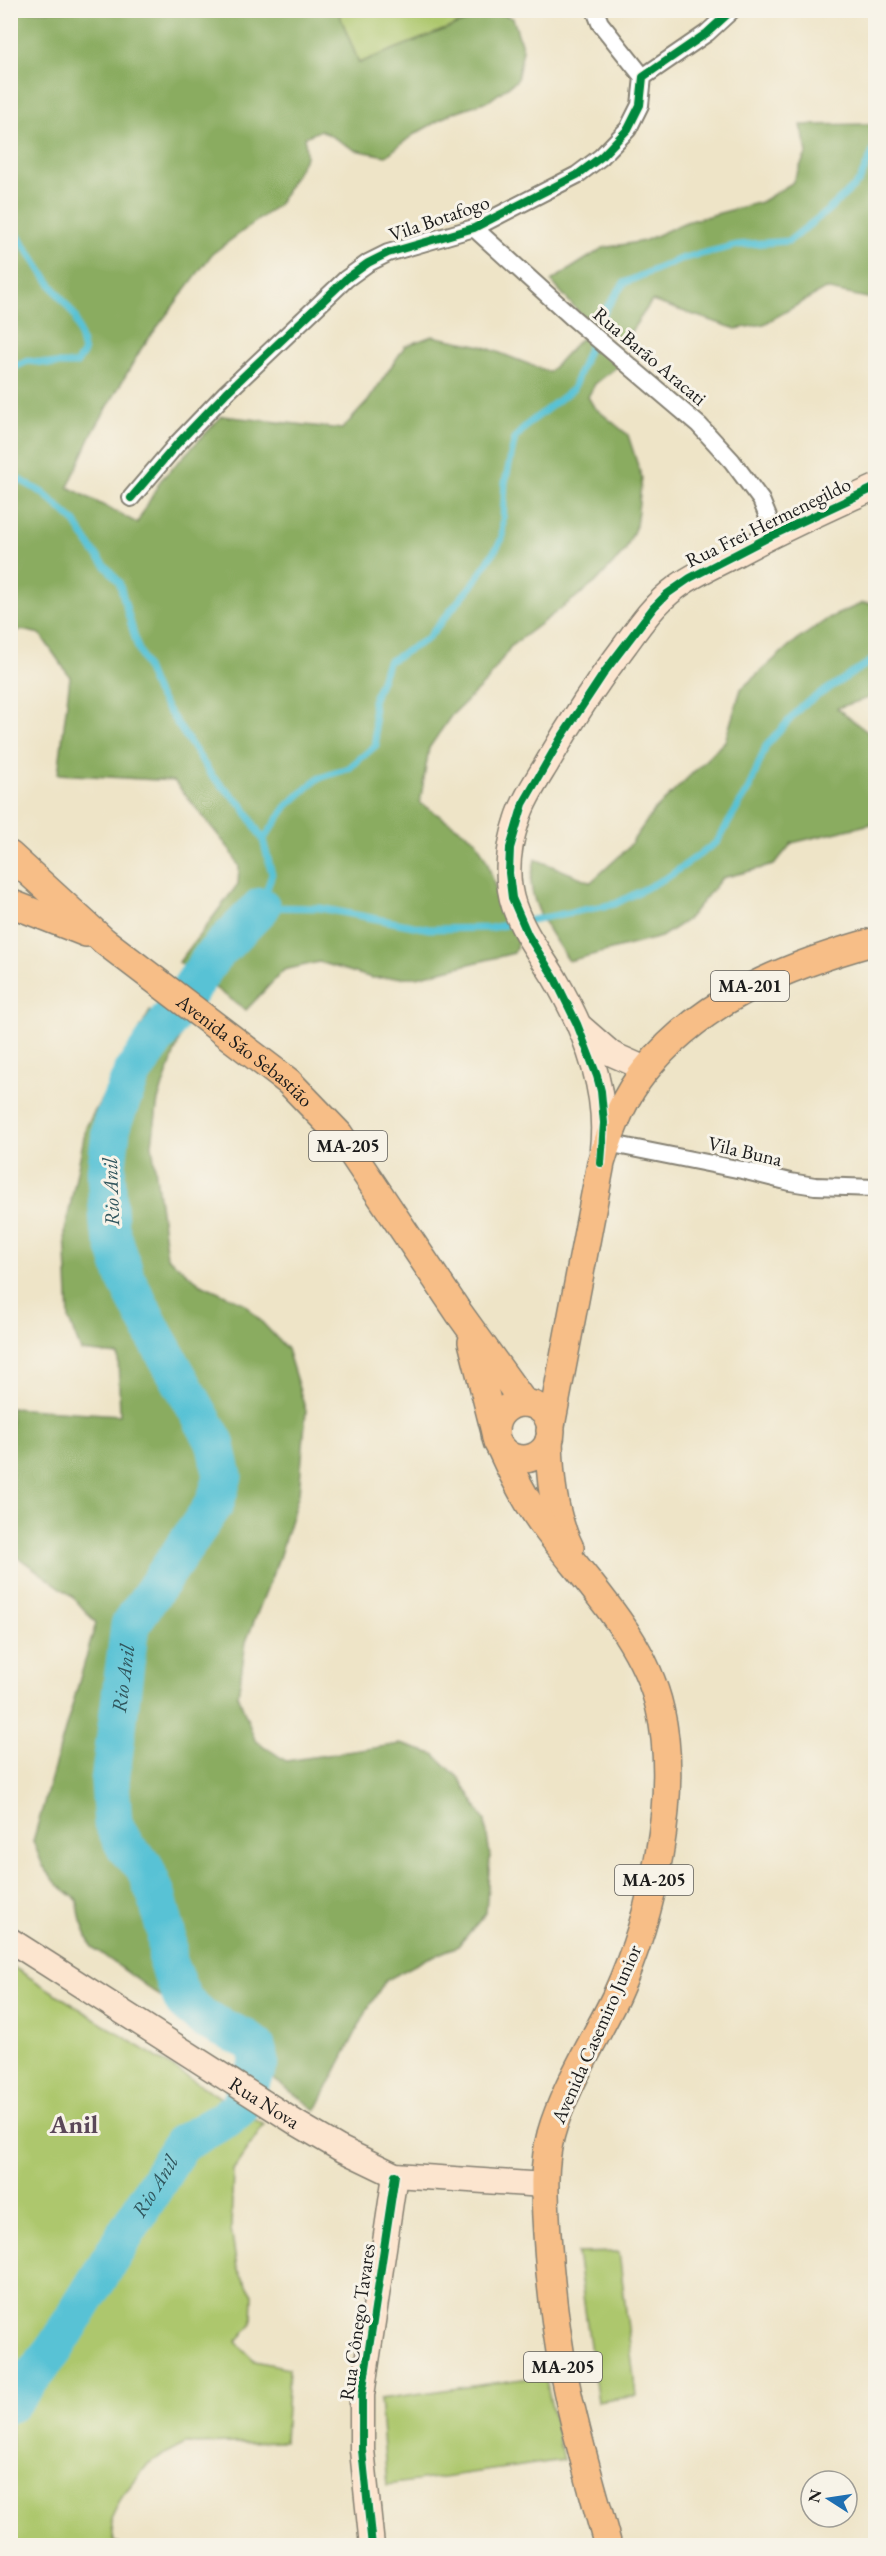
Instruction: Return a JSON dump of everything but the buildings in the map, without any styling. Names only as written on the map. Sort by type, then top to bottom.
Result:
[{"type":"main road","name":"Avenida São Sebastião","points":[[10,855],[104,941],[289,1082],[339,1134],[459,1314],[526,1403]]},
{"type":"main road","points":[[10,903],[104,941]]},
{"type":"main road","name":"MA-201","points":[[550,1436],[604,1153],[623,1107],[646,1069],[684,1031],[755,983],[791,967],[876,941]]},
{"type":"main road","name":"MA-201","points":[[526,1403],[554,1372],[573,1312]]},
{"type":"main road","name":"Avenida São Sebastião","points":[[459,1314],[476,1354],[498,1441]]},
{"type":"main road","points":[[526,1403],[512,1405],[505,1409],[496,1424],[498,1441],[508,1455],[524,1459],[539,1454],[550,1436]]},
{"type":"main road","name":"MA-205","points":[[526,1403],[544,1413],[550,1436]]},
{"type":"main road","name":"Avenida Casemiro Junior","points":[[550,1436],[553,1489],[560,1522],[584,1576]]},
{"type":"main road","name":"Avenida Casemiro Junior","points":[[498,1441],[534,1511],[637,1651],[653,1683],[665,1734],[665,1799],[659,1857],[643,1926],[616,1994],[551,2133],[544,2185],[549,2264],[566,2382],[608,2546]]},
{"type":"street","points":[[595,10],[600,23],[643,78],[707,33],[732,10]]},
{"type":"street","name":"Vila Botafogo","points":[[131,498],[177,444],[218,401],[346,279],[368,263],[388,253],[474,228],[577,175],[608,152],[628,129],[640,105],[643,78]]},
{"type":"street","name":"Rua Barão Aracati","points":[[474,228],[573,318],[699,425],[732,461],[761,500],[775,534]]},
{"type":"street","name":"Rua Frei Hermenegildo","points":[[604,1153],[601,1091],[577,1024],[516,909],[509,873],[510,848],[523,804],[561,738],[606,670],[638,627],[668,594],[690,578],[775,534],[876,487]]},
{"type":"street","name":"Rua Frei Hermenegildo","points":[[577,1024],[612,1054],[646,1069]]},
{"type":"street","name":"Vila Buna","points":[[604,1153],[742,1170],[790,1182],[876,1188]]},
{"type":"street","name":"Rua Nova","points":[[10,1940],[298,2124],[339,2148],[395,2175],[544,2185]]},
{"type":"street","name":"Rua Cônego Tavares","points":[[372,2546],[362,2450],[362,2395],[395,2175]]},
{"type":"green space","points":[[10,11],[338,11],[359,63],[492,11],[513,18],[523,50],[517,80],[490,100],[452,113],[413,135],[386,156],[355,150],[321,130],[305,137],[306,157],[278,205],[212,254],[141,349],[93,432],[68,487],[137,523],[161,480],[222,416],[342,429],[368,401],[405,346],[432,336],[482,346],[549,372],[581,338],[618,366],[595,384],[588,397],[594,407],[628,435],[642,478],[636,526],[625,551],[595,583],[511,646],[487,681],[451,716],[429,748],[420,803],[475,839],[487,861],[503,912],[518,941],[514,953],[417,977],[372,978],[319,962],[284,970],[246,1010],[179,962],[238,884],[239,867],[231,851],[174,781],[58,774],[70,677],[40,634],[22,630],[11,632]]},
{"type":"green space","points":[[338,11],[492,11],[359,63]]},
{"type":"green space","points":[[875,124],[875,297],[867,298],[825,289],[764,324],[736,329],[652,301],[625,340],[582,316],[551,281],[603,248],[644,241],[686,222],[761,202],[792,183],[807,152],[801,125]]},
{"type":"green space","points":[[863,603],[875,604],[875,696],[837,708],[875,738],[875,816],[871,824],[792,843],[774,865],[722,878],[687,920],[661,937],[569,961],[545,924],[536,903],[531,883],[535,859],[591,882],[627,849],[653,812],[725,741],[741,689],[790,645],[829,618]]},
{"type":"green space","points":[[150,1011],[182,1032],[158,1100],[152,1144],[167,1257],[201,1284],[244,1303],[287,1349],[306,1411],[299,1493],[279,1558],[246,1642],[238,1695],[255,1740],[286,1761],[400,1744],[434,1754],[460,1779],[485,1821],[490,1857],[486,1913],[458,1946],[426,1959],[385,1981],[370,2005],[316,2110],[91,1946],[81,1921],[77,1900],[57,1884],[43,1866],[33,1841],[96,1623],[72,1596],[11,1552],[11,1408],[120,1415],[118,1355],[81,1351],[69,1320],[65,1231],[86,1127]]},
{"type":"green space","points":[[10,1965],[264,2125],[233,2170],[231,2229],[237,2268],[253,2295],[252,2324],[236,2342],[255,2361],[289,2368],[285,2442],[185,2444],[149,2463],[122,2496],[111,2519],[114,2541],[120,2545],[11,2545]]},
{"type":"green space","points":[[619,2252],[636,2396],[598,2402],[577,2253]]},
{"type":"green space","points":[[545,2376],[563,2460],[387,2485],[380,2399]]},
{"type":"waterway","points":[[601,319],[624,283],[680,259],[738,245],[789,241],[859,182],[876,145]]},
{"type":"waterway","points":[[10,224],[75,316],[84,352],[76,364],[28,361],[10,369]]},
{"type":"waterway","points":[[263,840],[287,806],[317,779],[349,768],[376,745],[373,701],[388,662],[427,639],[476,580],[502,539],[505,483],[515,438],[528,424],[573,389],[590,345]]},
{"type":"waterway","points":[[10,474],[43,493],[74,521],[94,552],[119,582],[137,645],[156,692],[212,776],[243,806],[263,840],[272,874],[261,907],[320,908],[429,929],[490,928],[615,904],[668,877],[717,842],[749,788],[766,746],[803,705],[876,658]]},
{"type":"waterway","name":"Rio Anil","points":[[10,2404],[54,2350],[181,2144],[227,2118],[239,2108],[260,2061],[256,2047],[246,2039],[203,2019],[184,2002],[168,1964],[166,1932],[157,1897],[144,1866],[126,1848],[113,1823],[110,1782],[130,1625],[215,1503],[223,1476],[215,1442],[126,1279],[109,1225],[106,1173],[112,1123],[132,1074],[212,957],[261,907]]},
{"type":"cycle path","points":[[131,498],[177,444],[227,392],[346,279],[368,263],[388,253],[474,228],[577,175],[601,157],[628,129],[640,105],[643,77],[707,33],[732,10]]},
{"type":"cycle path","points":[[601,1163],[604,1123],[597,1076],[577,1024],[555,979],[528,935],[512,898],[509,873],[510,848],[523,804],[561,738],[606,670],[654,607],[667,594],[690,578],[775,534],[876,487]]},
{"type":"cycle path","points":[[372,2546],[362,2450],[362,2395],[395,2175]]},
{"type":"district","name":"Anil","points":[[74,2124]]}]
